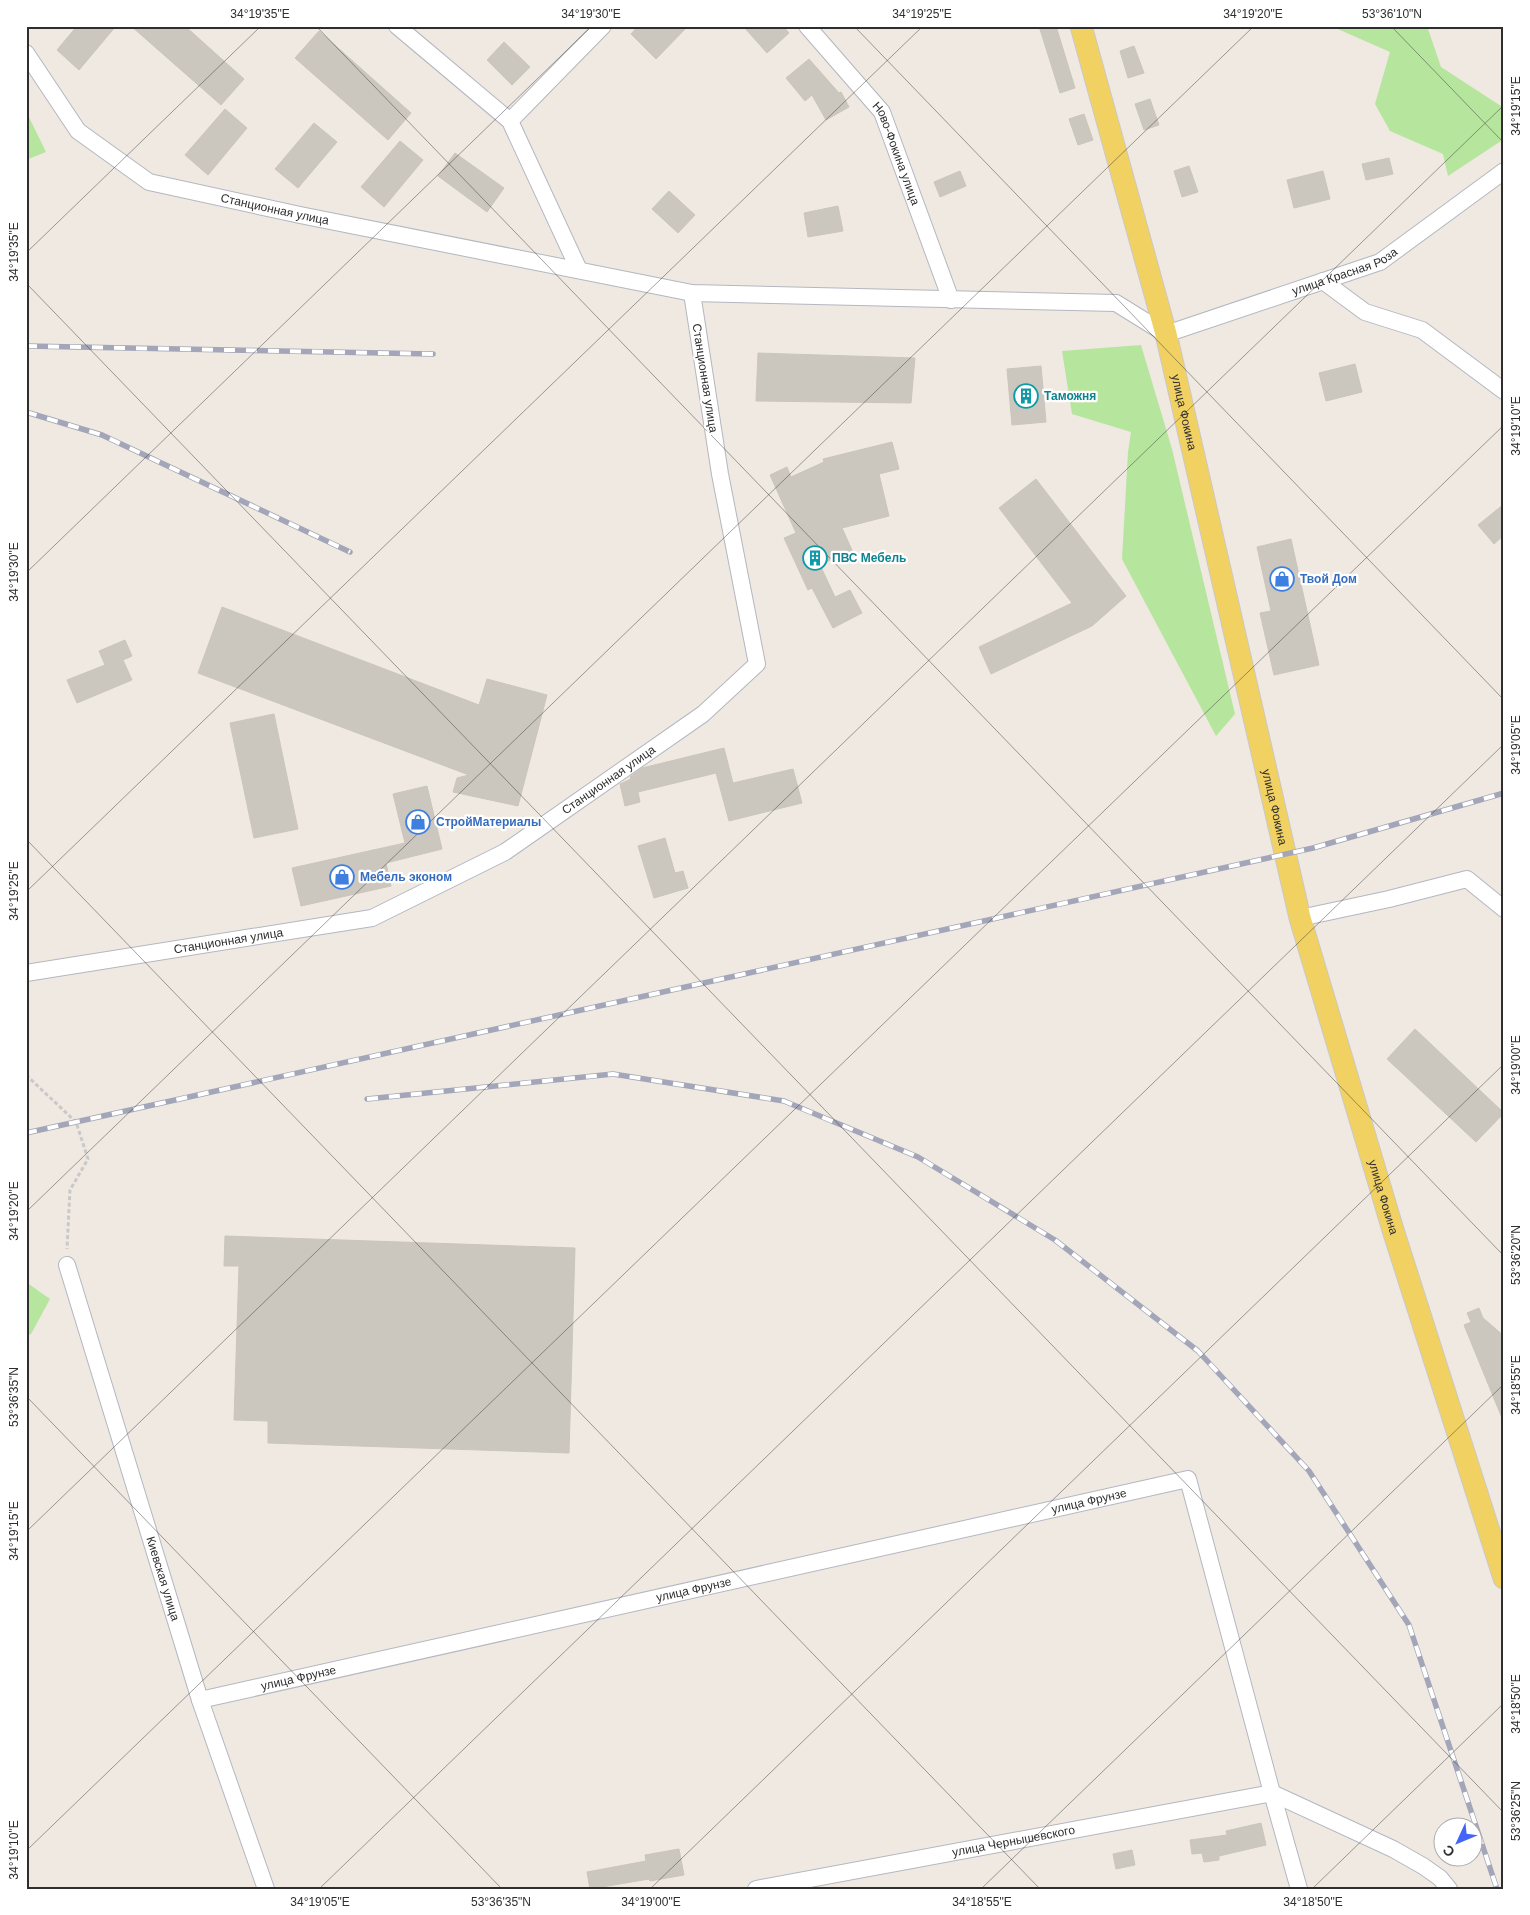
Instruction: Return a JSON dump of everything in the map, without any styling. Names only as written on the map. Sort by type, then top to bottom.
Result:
[{"type":"main road","name":"улица Фокина","points":[[1081,26],[1166,334],[1300,918],[1393,1230],[1504,1578]]},
{"type":"street","points":[[397,26],[510,121],[579,270]]},
{"type":"street","points":[[510,121],[602,26]]},
{"type":"street","name":"Ново-Фокина улица","points":[[807,26],[882,112],[952,300]]},
{"type":"street","name":"Станционная улица","points":[[26,53],[78,131],[148,182],[300,215],[692,293],[1116,303],[1166,334]]},
{"type":"street","name":"улица Красная Роза","points":[[1166,334],[1380,262],[1504,171]]},
{"type":"street","points":[[1322,281],[1365,312],[1422,330],[1504,391]]},
{"type":"street","name":"Станционная улица","points":[[26,973],[372,918],[505,852],[703,714],[757,664],[720,474],[692,293]]},
{"type":"street","points":[[1300,918],[1389,899],[1467,879],[1504,909]]},
{"type":"street","name":"Киевская улица","points":[[67,1265],[200,1700],[266,1889]]},
{"type":"street","name":"улица Фрунзе","points":[[200,1700],[1188,1479],[1272,1793]]},
{"type":"street","points":[[1272,1793],[1299,1889]]},
{"type":"street","points":[[1272,1793],[1393,1849],[1440,1878],[1449,1889]]},
{"type":"street","name":"улица Чернышевского","points":[[756,1889],[1272,1793]]},
{"type":"path","points":[[26,1075],[76,1122],[88,1159],[70,1190],[67,1265]]},
{"type":"green space","points":[[1331,26],[1427,26],[1441,67],[1504,108],[1504,139],[1448,176],[1443,154],[1390,131],[1375,104],[1390,52]]},
{"type":"green space","points":[[26,111],[46,152],[26,160]]},
{"type":"green space","points":[[1141,345],[1172,449],[1235,714],[1216,736],[1122,559],[1128,452],[1131,432],[1072,414],[1062,351]]},
{"type":"green space","points":[[26,1282],[50,1299],[31,1334],[26,1336]]},
{"type":"building","points":[[77,26],[116,26],[79,70],[57,50]]},
{"type":"building","points":[[131,26],[185,26],[244,79],[221,105]]},
{"type":"building","points":[[638,26],[688,26],[656,59],[631,34]]},
{"type":"building","points":[[743,26],[783,26],[789,33],[767,53]]},
{"type":"building","points":[[1039,26],[1056,26],[1075,88],[1060,93]]},
{"type":"building","points":[[319,31],[411,113],[388,140],[295,58]]},
{"type":"building","points":[[504,42],[530,67],[512,85],[487,60]]},
{"type":"building","points":[[1134,46],[1144,73],[1128,78],[1120,51]]},
{"type":"building","points":[[809,59],[839,93],[841,92],[849,107],[826,120],[812,95],[805,101],[786,78]]},
{"type":"building","points":[[1150,99],[1159,125],[1144,130],[1135,104]]},
{"type":"building","points":[[225,109],[247,128],[208,175],[185,155]]},
{"type":"building","points":[[1084,114],[1093,140],[1078,145],[1069,119]]},
{"type":"building","points":[[314,123],[337,142],[298,188],[275,169]]},
{"type":"building","points":[[400,141],[423,160],[384,207],[361,187]]},
{"type":"building","points":[[455,153],[504,188],[487,212],[438,176]]},
{"type":"building","points":[[1389,158],[1393,174],[1366,180],[1362,164]]},
{"type":"building","points":[[1189,166],[1198,192],[1182,197],[1174,171]]},
{"type":"building","points":[[960,171],[966,186],[940,197],[934,182]]},
{"type":"building","points":[[1323,171],[1330,199],[1294,208],[1287,180]]},
{"type":"building","points":[[669,191],[695,215],[678,233],[652,209]]},
{"type":"building","points":[[838,206],[843,231],[808,237],[804,213]]},
{"type":"building","points":[[758,353],[915,358],[911,403],[756,401]]},
{"type":"building","points":[[1355,364],[1362,392],[1326,401],[1319,373]]},
{"type":"building","name":"Таможня","points":[[1041,366],[1046,422],[1012,425],[1007,369]]},
{"type":"building","points":[[892,442],[899,469],[879,474],[889,516],[842,528],[852,550],[820,565],[835,597],[850,590],[862,613],[833,628],[812,588],[808,590],[784,538],[796,533],[770,475],[787,467],[791,477],[824,462],[823,459]]},
{"type":"building","points":[[1036,479],[1126,596],[1092,626],[991,674],[979,647],[1072,603],[999,508]]},
{"type":"building","points":[[1504,504],[1504,535],[1494,544],[1478,525]]},
{"type":"building","name":"Твой Дом","points":[[1291,539],[1319,665],[1274,675],[1260,613],[1271,611],[1257,547]]},
{"type":"building","points":[[222,607],[479,705],[487,679],[547,695],[518,806],[453,792],[457,778],[469,775],[198,673]]},
{"type":"building","points":[[125,640],[132,656],[123,660],[132,680],[77,703],[67,680],[105,665],[99,651]]},
{"type":"building","points":[[274,714],[298,829],[254,838],[230,723]]},
{"type":"building","points":[[724,748],[733,783],[793,769],[802,803],[729,821],[716,773],[638,792],[640,802],[625,806],[620,784],[631,779],[630,777],[642,768]]},
{"type":"building","points":[[427,786],[442,849],[386,863],[391,886],[301,906],[292,868],[405,843],[393,794]]},
{"type":"building","points":[[665,838],[675,873],[683,871],[688,888],[654,898],[638,846]]},
{"type":"building","points":[[1415,1029],[1504,1113],[1476,1142],[1387,1059]]},
{"type":"building","points":[[225,1236],[575,1248],[569,1453],[268,1443],[268,1421],[234,1420],[239,1266],[224,1266]]},
{"type":"building","points":[[1479,1308],[1483,1318],[1504,1336],[1504,1423],[1464,1325],[1471,1322],[1467,1313]]},
{"type":"building","points":[[1261,1823],[1266,1845],[1219,1856],[1219,1860],[1204,1862],[1202,1853],[1192,1854],[1190,1840],[1227,1835],[1226,1831]]},
{"type":"building","points":[[679,1849],[684,1875],[590,1889],[587,1872],[646,1861],[645,1855]]},
{"type":"building","points":[[1132,1850],[1135,1865],[1116,1869],[1113,1854]]},
{"type":"railway","points":[[26,346],[433,354]]},
{"type":"railway","points":[[26,412],[102,435],[350,552]]},
{"type":"railway","points":[[26,1133],[1313,848],[1504,793]]},
{"type":"railway","points":[[367,1099],[613,1074],[784,1101],[918,1157],[1055,1240],[1198,1351],[1309,1471],[1409,1625],[1497,1889]]},
{"type":"place","name":"Таможня","points":[[1026,396]]},
{"type":"place","name":"ПВС Мебель","points":[[815,558]]},
{"type":"place","name":"Твой Дом","points":[[1282,579]]},
{"type":"place","name":"СтройМатериалы","points":[[418,822]]},
{"type":"place","name":"Мебель эконом","points":[[342,877]]}]
